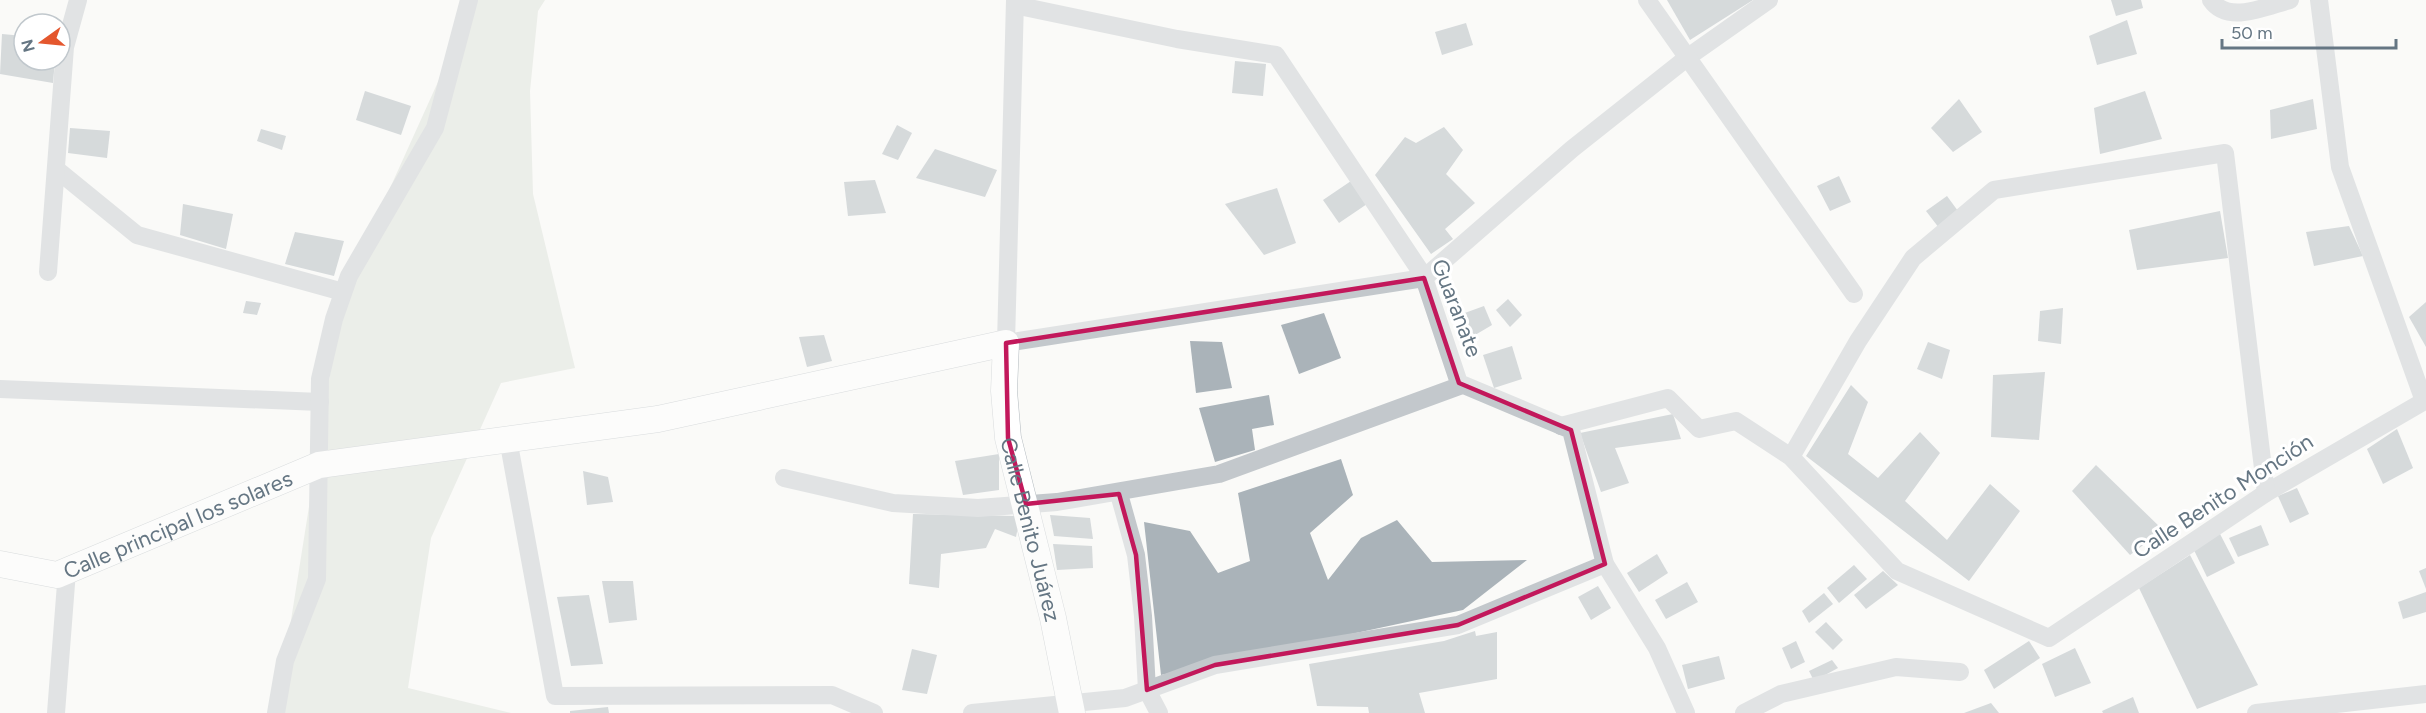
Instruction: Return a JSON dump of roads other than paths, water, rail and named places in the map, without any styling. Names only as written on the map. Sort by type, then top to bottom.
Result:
[{"type":"main road","name":"Calle principal los solares","points":[[0,564],[57,575],[319,465],[658,419],[1006,343]]},
{"type":"main road","name":"Calle Benito Juárez","points":[[1006,343],[1004,391],[1008,438],[1026,504],[1072,709]]},
{"type":"street","points":[[48,272],[65,47],[78,0]]},
{"type":"street","points":[[276,713],[285,661],[317,579],[320,379],[343,292],[349,276],[435,128],[469,0]]},
{"type":"street","points":[[1647,0],[1854,294]]},
{"type":"street","points":[[1015,2],[1006,343],[1424,278],[1572,149],[1688,57],[1769,0]]},
{"type":"street","points":[[2211,0],[2215,6],[2240,14],[2290,0]]},
{"type":"street","points":[[2319,0],[2340,167],[2425,401]]},
{"type":"street","name":"Guaranate","points":[[1015,2],[1177,39],[1276,55],[1424,278],[1459,383],[1561,426]]},
{"type":"street","points":[[1561,426],[1668,398],[1699,429],[1736,421],[1791,457],[1858,341],[1913,258],[1994,190],[2225,153],[2266,493]]},
{"type":"street","points":[[56,169],[137,235],[343,292]]},
{"type":"street","points":[[784,478],[893,503],[978,508],[1119,494],[1219,474],[1462,385]]},
{"type":"street","points":[[0,389],[320,402]]},
{"type":"street","name":"Calle Benito Monción","points":[[1791,457],[1896,571],[2049,638],[2266,493],[2425,401]]},
{"type":"street","points":[[1561,426],[1571,430],[1605,564],[1657,648],[1686,713]]},
{"type":"street","points":[[508,439],[555,696],[832,695],[874,713]]},
{"type":"street","points":[[1119,494],[1136,555],[1143,616],[1147,690],[1159,713]]},
{"type":"street","points":[[972,713],[1072,709],[1125,698],[1215,665],[1458,625],[1605,564]]},
{"type":"street","points":[[56,713],[67,571]]},
{"type":"street","points":[[1744,713],[1781,694],[1896,668],[1960,672]]},
{"type":"street","points":[[2256,713],[2426,694]]}]
